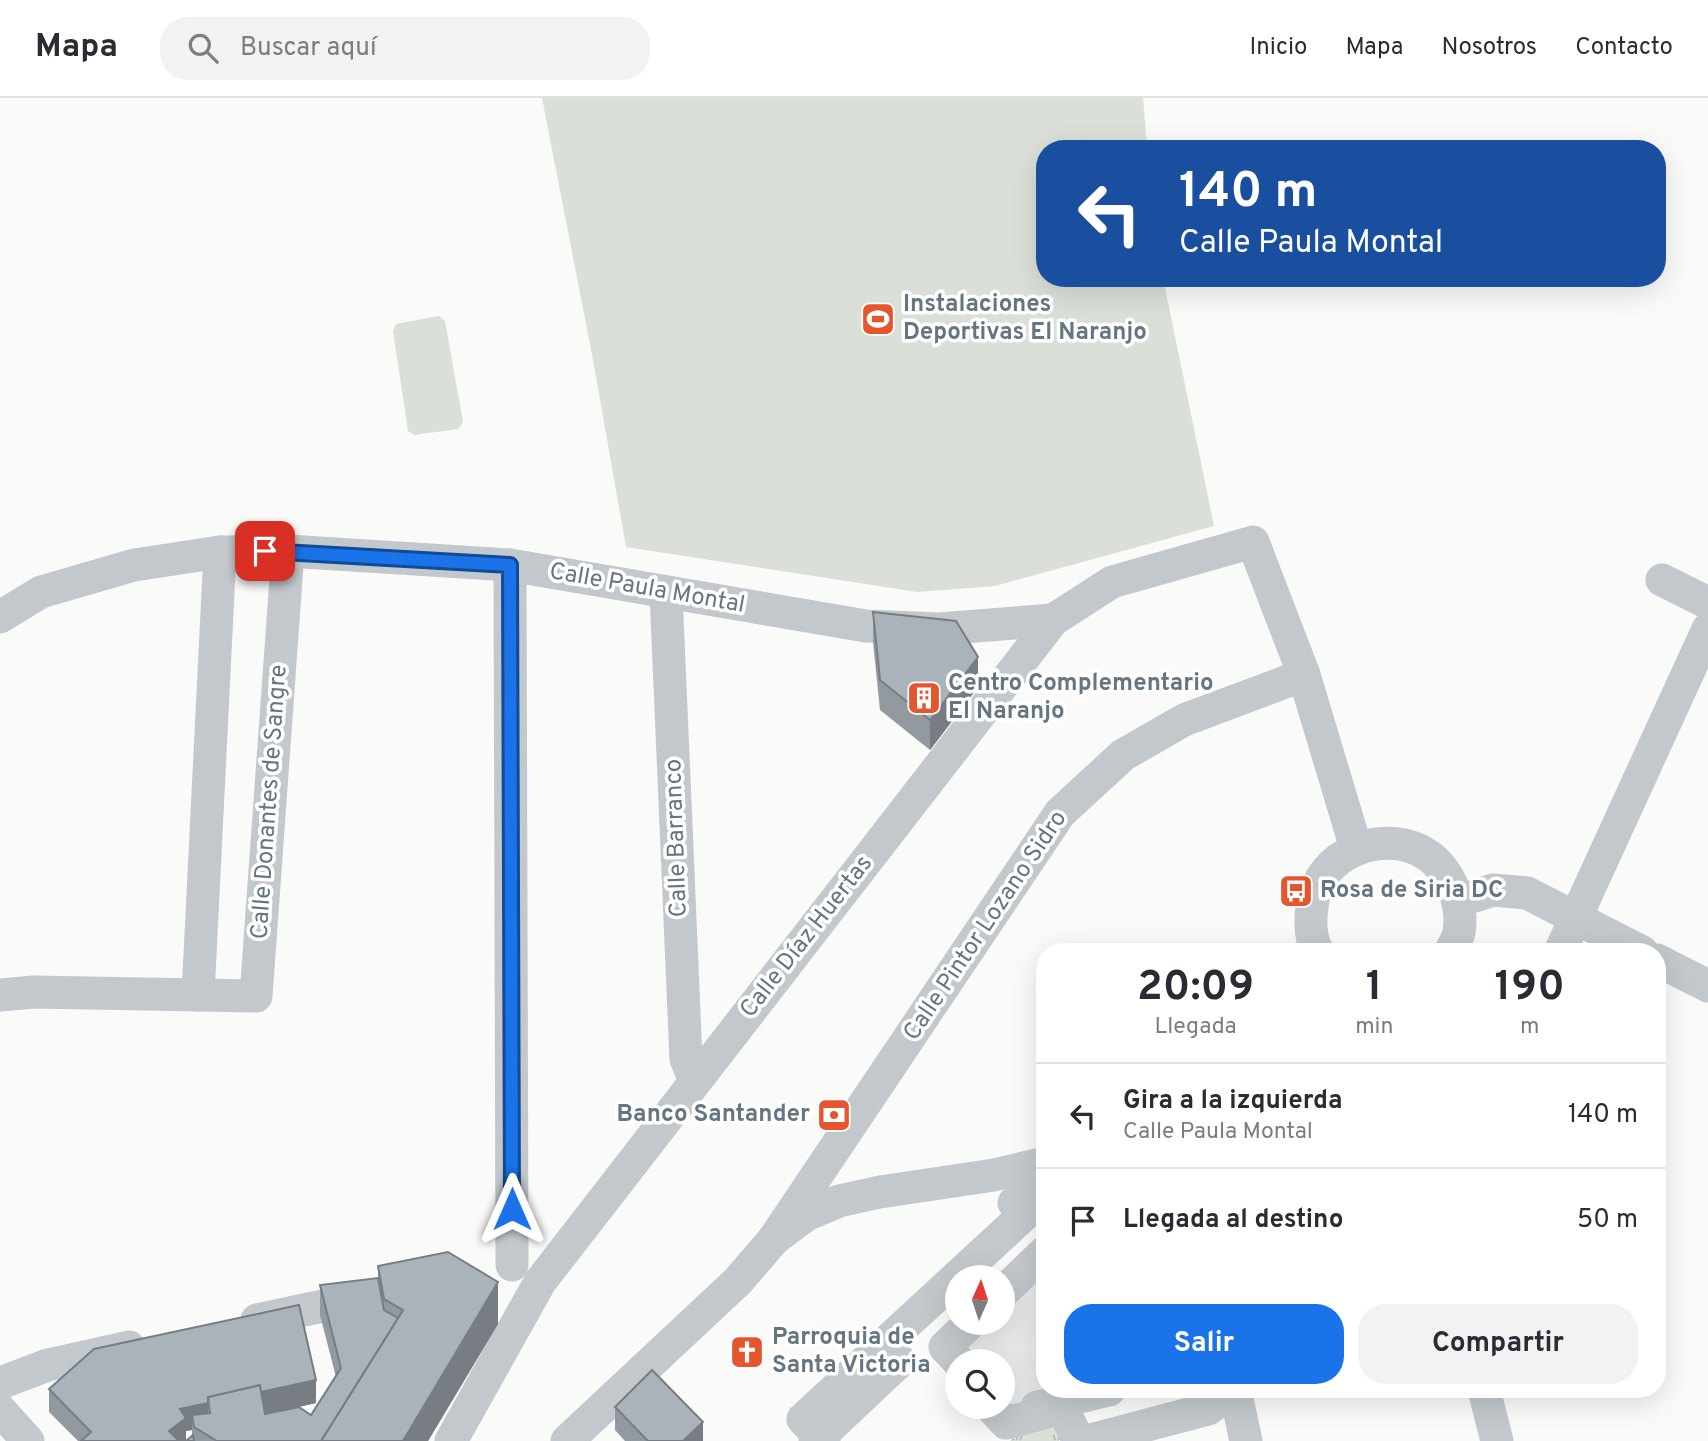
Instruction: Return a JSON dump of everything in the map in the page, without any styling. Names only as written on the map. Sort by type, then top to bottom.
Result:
[{"type":"street","name":"Calle Díaz Huertas","points":[[451,1441],[512,1272],[695,1081],[1053,620],[1112,582],[1253,542],[1304,675]]},
{"type":"street","name":"Calle Paula Montal","points":[[0,617],[41,592],[134,565],[220,552],[288,551],[510,565],[866,626],[939,629],[1053,620]]},
{"type":"street","name":"Calle Donantes de Sangre","points":[[0,995],[34,992],[256,996],[288,551]]},
{"type":"street","points":[[198,995],[220,552]]},
{"type":"street","points":[[510,565],[512,1272]]},
{"type":"street","points":[[1661,580],[1708,603]]},
{"type":"street","name":"Calle Barranco","points":[[666,592],[686,1059],[695,1081]]},
{"type":"street","points":[[1564,943],[1708,629]]},
{"type":"street","points":[[1304,675],[1356,848]]},
{"type":"street","name":"Calle Pintor Lozano Sidro","points":[[774,1239],[1060,813],[1123,755],[1184,720],[1304,675]]},
{"type":"street","points":[[1316,943],[1309,919],[1315,890],[1331,865],[1356,848],[1388,842],[1420,850],[1445,872],[1459,901],[1459,934],[1454,943]]},
{"type":"street","points":[[1459,901],[1493,890],[1527,893],[1625,943]]},
{"type":"street","points":[[1666,965],[1708,986]]},
{"type":"street","points":[[567,1441],[738,1282],[774,1239],[806,1215],[839,1201],[880,1192],[994,1175],[1036,1165]]},
{"type":"street","points":[[945,1315],[828,1437],[803,1419],[1024,1215],[1014,1203],[1036,1197]]},
{"type":"street","points":[[992,1265],[1036,1218]]},
{"type":"street","points":[[1015,1281],[1036,1261]]},
{"type":"street","points":[[226,1326],[389,1291]]},
{"type":"street","points":[[947,1349],[945,1347],[958,1335]]},
{"type":"street","points":[[924,1338],[945,1360]]},
{"type":"street","points":[[0,1383],[48,1364],[158,1341]]},
{"type":"street","points":[[1015,1413],[1076,1398]]},
{"type":"street","points":[[1087,1441],[1209,1398]]},
{"type":"street","points":[[1133,1441],[1210,1419],[1218,1398]]},
{"type":"street","points":[[1222,1398],[1246,1441]]},
{"type":"street","points":[[1486,1398],[1497,1441]]},
{"type":"street","points":[[1002,1419],[1006,1423],[1062,1408],[1079,1441]]},
{"type":"street","points":[[0,1410],[28,1441]]},
{"type":"shaded area","points":[[1036,1261],[1036,1398],[1056,1398],[1015,1404],[1015,1349],[962,1349],[967,1335],[1015,1335],[1015,1281]]},
{"type":"green space","name":"Instalaciones Deportivas El Naranjo","points":[[542,98],[1143,98],[1146,140],[1036,140],[1036,287],[1165,287],[1214,526],[995,586],[917,592],[626,547]]},
{"type":"green space","points":[[439,316],[445,321],[463,422],[458,429],[414,435],[408,431],[393,331],[396,324]]},
{"type":"green space","points":[[1042,1419],[1063,1433],[1059,1441],[1010,1441],[1018,1432]]},
{"type":"building","points":[[873,612],[956,621],[978,657],[930,720],[880,680]]},
{"type":"building","points":[[448,1252],[498,1282],[403,1441],[321,1441],[403,1310],[384,1299],[378,1266]]},
{"type":"building","points":[[378,1278],[384,1310],[398,1318],[321,1441],[217,1441],[194,1427],[192,1415],[210,1413],[208,1397],[260,1385],[265,1414],[299,1407],[311,1415],[341,1368],[320,1285]]},
{"type":"building","points":[[299,1305],[316,1380],[261,1392],[260,1385],[208,1397],[208,1403],[180,1409],[186,1418],[169,1431],[179,1441],[81,1441],[91,1432],[49,1389],[94,1349]]},
{"type":"building","points":[[652,1370],[703,1422],[683,1441],[648,1441],[615,1407]]},
{"type":"place","name":"Instalaciones Deportivas El Naranjo","points":[[878,319]]},
{"type":"place","name":"Centro Complementario El Naranjo","points":[[924,698]]},
{"type":"place","name":"Rosa de Siria DC","points":[[1296,891]]},
{"type":"place","name":"Banco Santander","points":[[834,1115]]},
{"type":"place","name":"Parroquia de Santa Victoria","points":[[747,1352]]},
{"type":"route","points":[[265,551],[510,565],[512,1209]]}]
